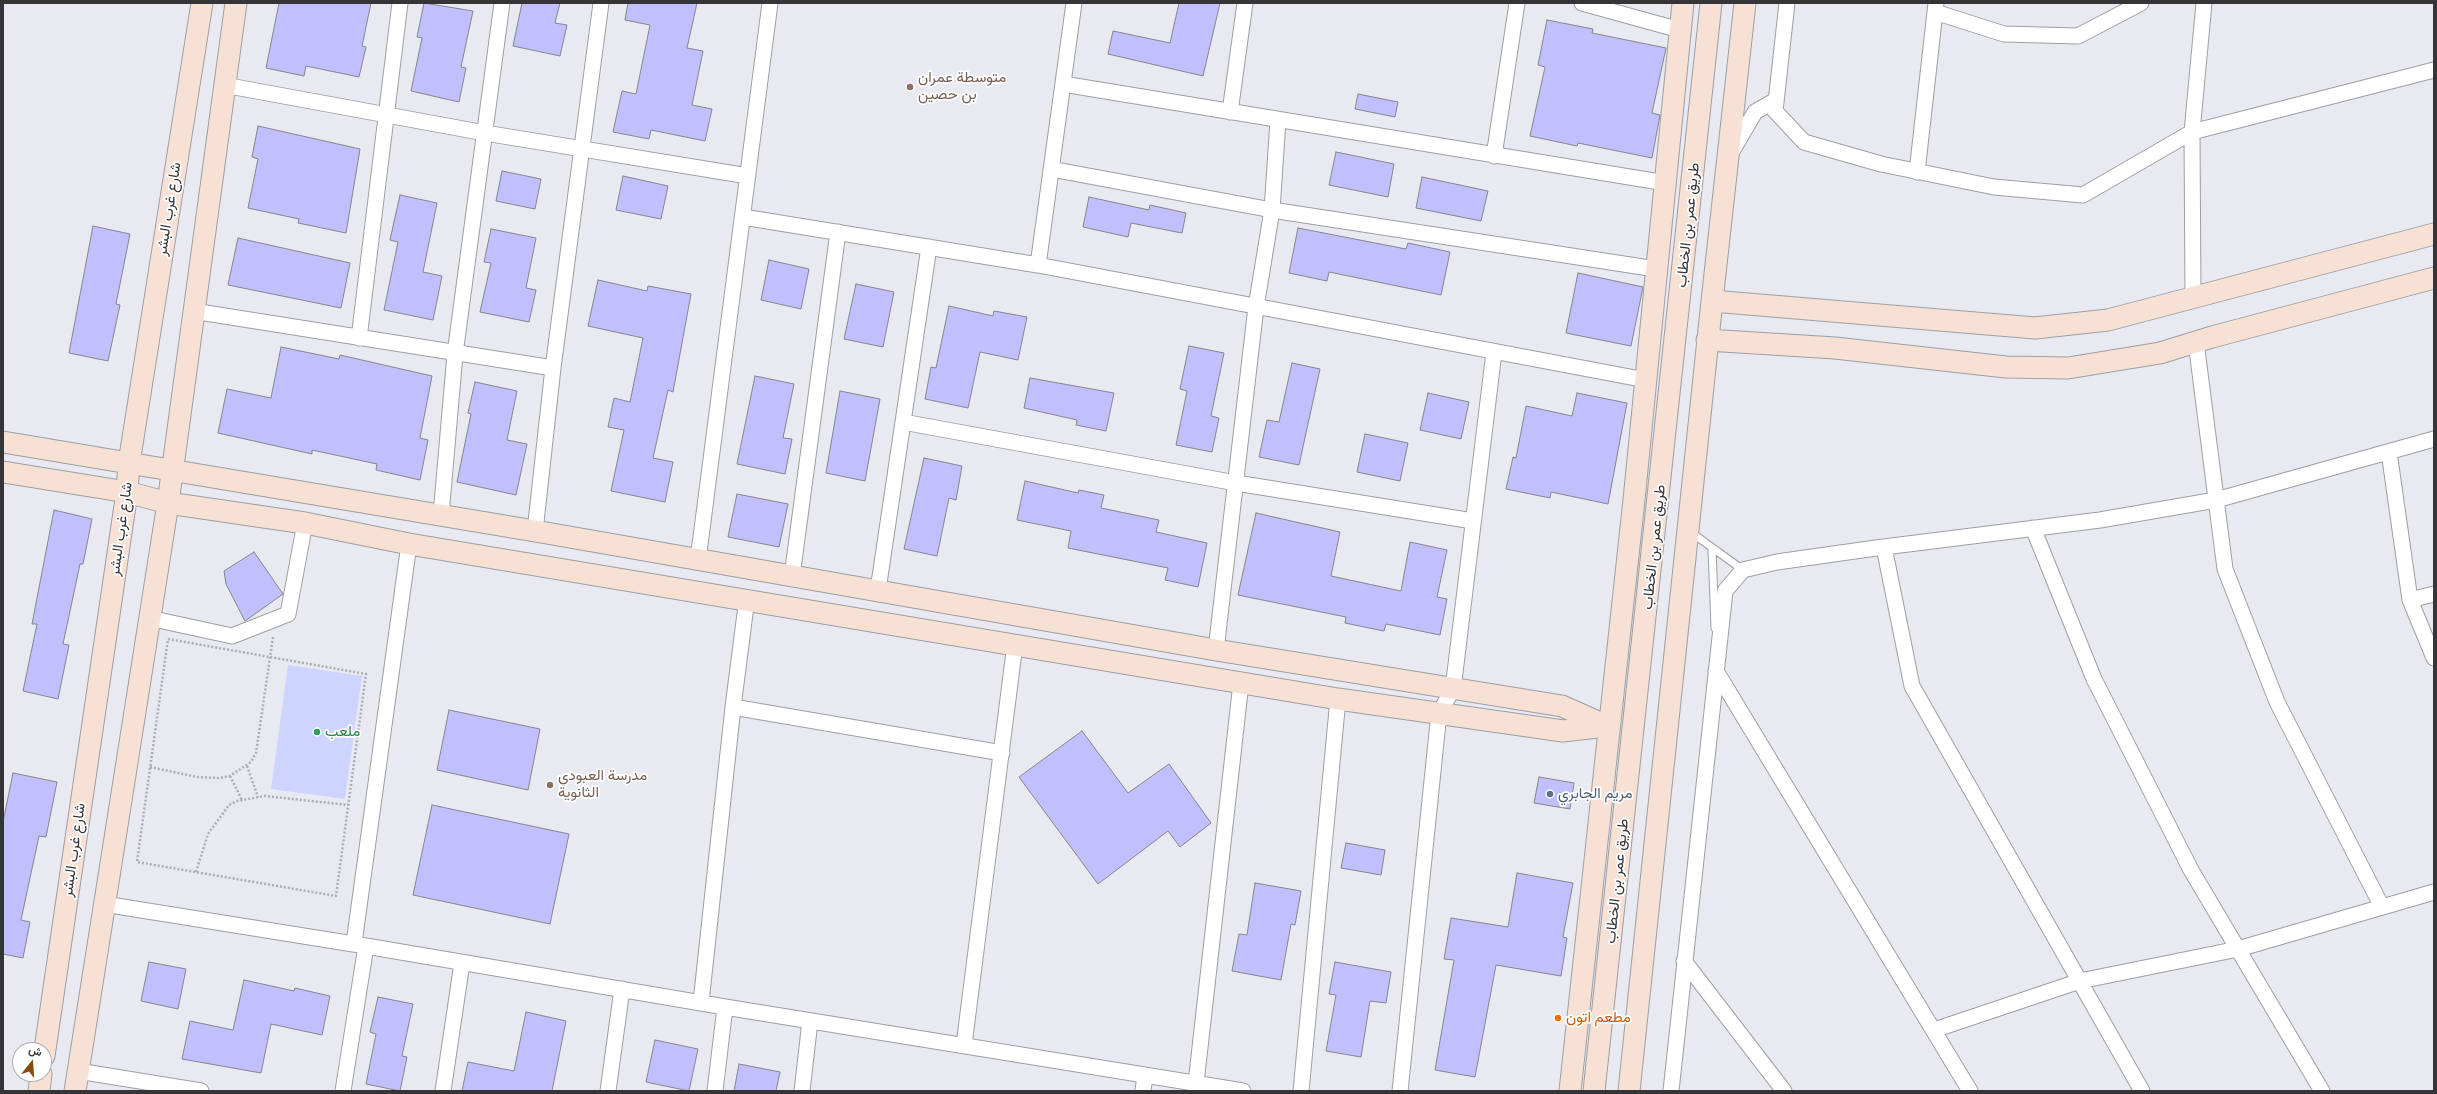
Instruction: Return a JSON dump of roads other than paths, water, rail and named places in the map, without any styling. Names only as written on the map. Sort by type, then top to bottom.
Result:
[{"type":"street","name":"شارع غرب البشر","points":[[46,1042],[127,492],[129,463],[202,3]]},
{"type":"street","points":[[201,1091],[76,1081],[168,503],[236,3]]},
{"type":"street","points":[[359,338],[385,115],[400,3]]},
{"type":"street","points":[[441,516],[455,354],[502,3]]},
{"type":"street","points":[[535,531],[553,368],[601,3]]},
{"type":"street","points":[[698,560],[770,3]]},
{"type":"street","points":[[1038,265],[1074,3]]},
{"type":"street","points":[[1230,112],[1246,3]]},
{"type":"street","points":[[1494,156],[1517,3]]},
{"type":"street","points":[[1582,3],[1680,30]]},
{"type":"street","points":[[1570,1091],[1587,946],[1608,726],[1646,380],[1683,3]]},
{"type":"street","name":"طريق عمر بن الخطاب","points":[[1594,1091],[1652,565],[1711,3]]},
{"type":"street","points":[[1629,1091],[1712,301],[1745,3]]},
{"type":"street","points":[[1787,3],[1775,111],[1804,142],[1881,164],[1994,187],[2083,195],[2192,132],[2434,70]]},
{"type":"street","points":[[1917,172],[1936,8],[2004,34],[2078,36],[2141,3]]},
{"type":"street","points":[[2193,297],[2192,132],[2204,3]]},
{"type":"street","points":[[1063,84],[1494,156],[1666,183]]},
{"type":"street","points":[[224,85],[485,133],[748,176]]},
{"type":"street","points":[[1729,157],[1754,112],[1776,100]]},
{"type":"street","points":[[1216,650],[1256,307],[1272,210],[1278,120]]},
{"type":"street","points":[[1051,169],[1272,210],[1656,269]]},
{"type":"street","points":[[743,217],[1038,265],[1646,380]]},
{"type":"street","points":[[792,576],[838,232]]},
{"type":"street","points":[[1712,301],[2035,328],[2108,320],[2434,234]]},
{"type":"street","points":[[878,590],[929,247]]},
{"type":"street","points":[[1708,340],[1835,348],[2006,367],[2068,368],[2160,353],[2434,278]]},
{"type":"street","points":[[193,311],[455,354],[553,368]]},
{"type":"street","points":[[2196,342],[2225,569],[2277,702],[2382,907]]},
{"type":"street","points":[[1400,1091],[1439,713],[1453,689],[1494,352]]},
{"type":"street","points":[[904,422],[1236,483],[1473,521]]},
{"type":"street","points":[[1671,1091],[1725,591],[1743,570],[1777,562],[2100,520],[2216,500],[2434,439]]},
{"type":"street","points":[[3,442],[535,531],[1216,650],[1562,706],[1608,726]]},
{"type":"street","points":[[2389,452],[2410,600],[2434,658]]},
{"type":"street","points":[[3,472],[127,492],[168,503],[305,523],[409,544],[747,598],[1338,699],[1563,731],[1608,726]]},
{"type":"street","points":[[149,618],[232,636],[288,614],[305,523]]},
{"type":"street","points":[[2033,528],[2094,679],[2191,870],[2322,1091]]},
{"type":"street","points":[[343,1091],[409,544]]},
{"type":"street","points":[[1884,547],[1912,686],[2142,1091]]},
{"type":"street","points":[[1613,681],[1652,565]]},
{"type":"street","points":[[2410,600],[2434,594]]},
{"type":"street","points":[[701,1002],[733,707],[747,598]]},
{"type":"street","points":[[964,1045],[1015,644]]},
{"type":"street","points":[[1716,671],[1970,1091]]},
{"type":"street","points":[[1196,1083],[1241,683]]},
{"type":"street","points":[[1300,1091],[1338,699]]},
{"type":"street","points":[[733,707],[1002,753]]},
{"type":"street","points":[[1934,1030],[2080,981],[2238,949],[2434,892]]},
{"type":"street","points":[[104,904],[1243,1091]]},
{"type":"street","points":[[1684,961],[1784,1091]]},
{"type":"street","points":[[443,1091],[462,963]]},
{"type":"street","points":[[608,1091],[622,989]]},
{"type":"street","points":[[715,1091],[725,1007]]},
{"type":"street","points":[[802,1091],[810,1021]]},
{"type":"street","points":[[1143,1091],[1145,1075]]},
{"type":"lane","points":[[1688,530],[1743,570]]},
{"type":"lane","points":[[1712,548],[1716,671]]},
{"type":"place","name":"متوسطة عمران بن حصين","points":[[910,87]]},
{"type":"place","name":"ملعب","points":[[317,732]]},
{"type":"place","name":"مدرسة العبودي الثانوية","points":[[550,785]]},
{"type":"place","name":"مريم الجابري","points":[[1550,794]]},
{"type":"place","name":"مطعم اتون","points":[[1558,1018]]}]
